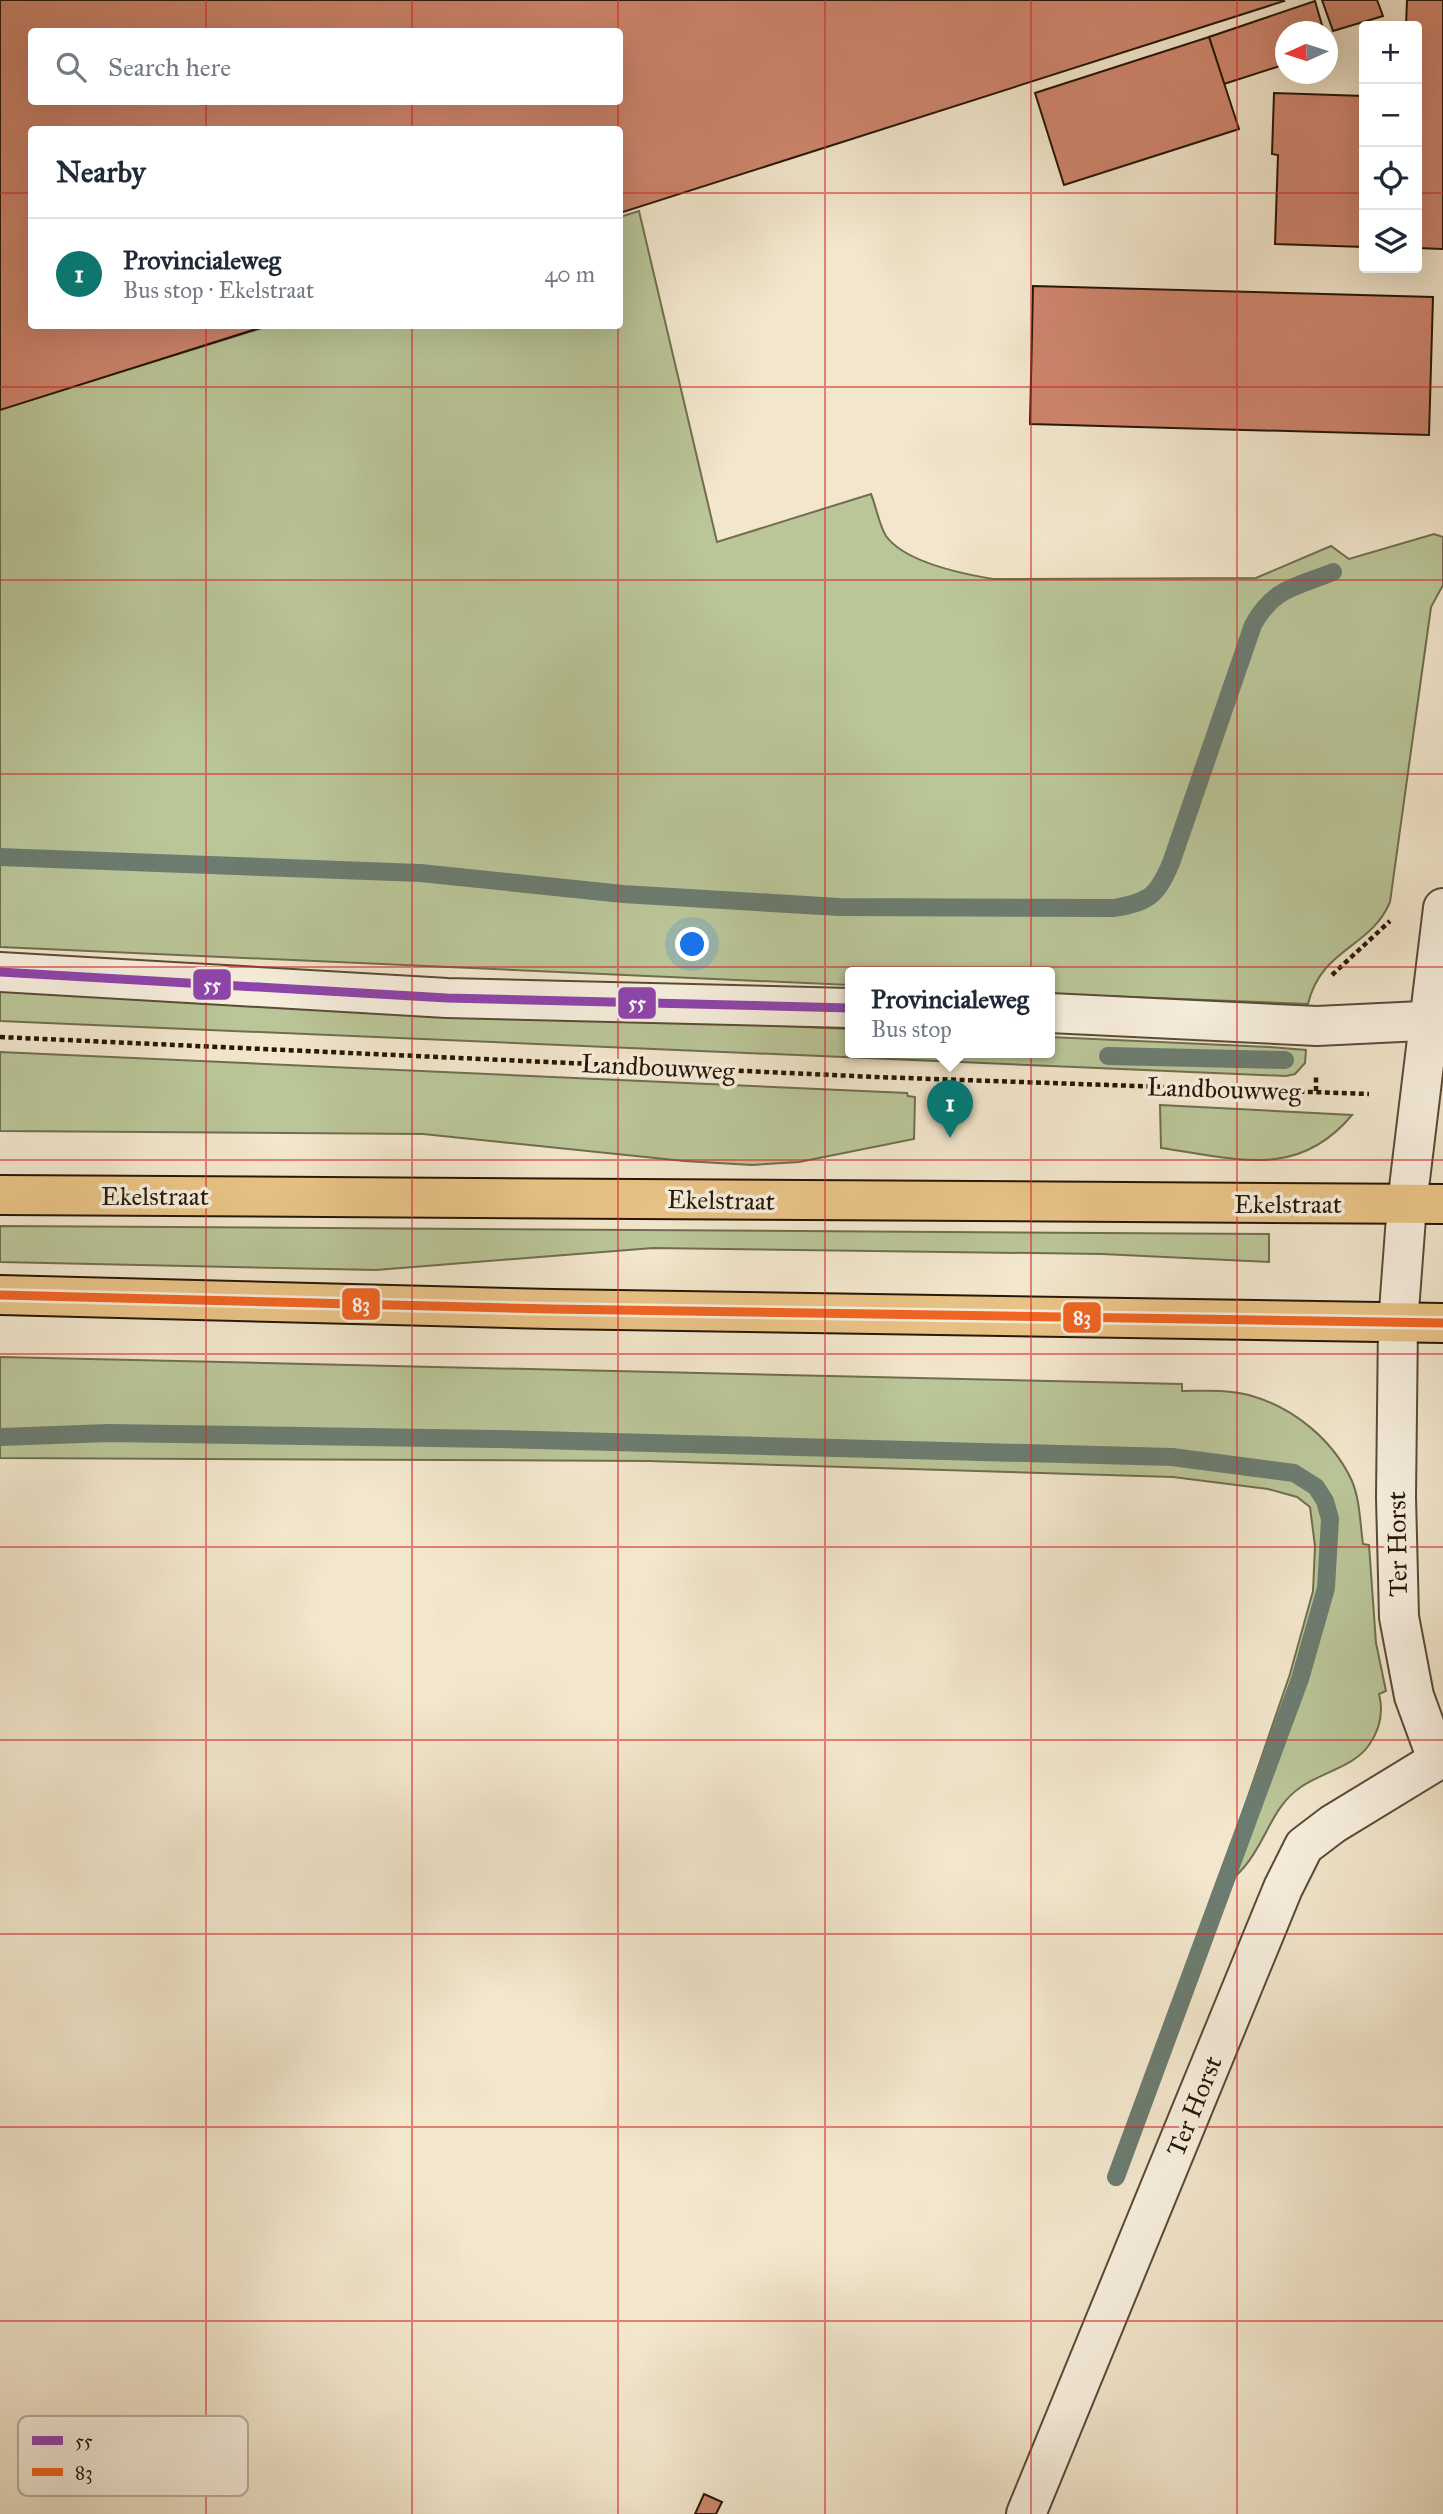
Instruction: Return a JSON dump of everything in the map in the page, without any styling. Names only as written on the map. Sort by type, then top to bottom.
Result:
[{"type":"main road","name":"Ekelstraat","points":[[0,1195],[1425,1204]]},
{"type":"main road","points":[[0,1294],[552,1309],[1443,1323]]},
{"type":"street","name":"Ter Horst","points":[[1027,2514],[1283,1888],[1304,1846],[1334,1824],[1440,1758],[1415,1696],[1399,1616],[1398,1324],[1425,1204],[1443,908]]},
{"type":"street","points":[[0,972],[447,998],[845,1008]]},
{"type":"street","points":[[1055,1013],[1317,1026],[1437,1020]]},
{"type":"path","points":[[1317,1026],[1321,994],[1332,975],[1393,918]]},
{"type":"path","name":"Landbouwweg","points":[[0,1037],[876,1077],[1315,1091],[1317,1026]]},
{"type":"green space","points":[[639,211],[717,542],[871,494],[884,532],[895,545],[920,560],[993,579],[1256,578],[1331,546],[1349,559],[1434,534],[1443,537],[1443,585],[1431,607],[1390,902],[1371,929],[1324,971],[1314,985],[1308,1004],[1055,994],[1055,967],[845,967],[845,985],[0,947],[0,409],[259,329],[623,329],[623,216]]},
{"type":"green space","points":[[0,991],[845,1029],[845,1057],[0,1021]]},
{"type":"green space","points":[[1055,1037],[1306,1050],[1305,1063],[1295,1074],[1286,1076],[865,1058],[1055,1058]]},
{"type":"green space","points":[[0,1052],[907,1093],[908,1096],[915,1097],[914,1139],[799,1162],[752,1165],[684,1161],[423,1134],[0,1131]]},
{"type":"green space","points":[[1160,1105],[1352,1115],[1331,1136],[1309,1149],[1287,1157],[1239,1159],[1161,1148]]},
{"type":"green space","points":[[0,1226],[1269,1234],[1269,1262],[1102,1254],[653,1248],[376,1270],[0,1262]]},
{"type":"green space","points":[[0,1357],[1182,1384],[1182,1391],[1244,1394],[1268,1401],[1311,1428],[1334,1452],[1355,1488],[1363,1544],[1369,1545],[1376,1643],[1386,1691],[1379,1694],[1380,1721],[1373,1739],[1363,1753],[1309,1782],[1291,1795],[1276,1814],[1245,1866],[1214,1896],[1290,1674],[1313,1591],[1315,1546],[1310,1507],[1297,1497],[1268,1489],[1173,1477],[649,1461],[0,1458]]},
{"type":"building","points":[[0,0],[1284,1],[623,212],[623,126],[28,126],[28,329],[256,329],[0,410]]},
{"type":"building","points":[[1322,0],[1377,0],[1383,16],[1359,21],[1338,30],[1338,21],[1329,21]]},
{"type":"building","points":[[1407,0],[1443,0],[1443,249],[1422,248],[1422,21],[1406,21]]},
{"type":"building","points":[[1315,1],[1321,21],[1275,21],[1275,68],[1224,84],[1209,37]]},
{"type":"building","points":[[1209,37],[1239,129],[1064,185],[1035,93]]},
{"type":"building","points":[[1274,93],[1359,96],[1359,247],[1275,244],[1278,155],[1272,154]]},
{"type":"building","points":[[1033,286],[1433,297],[1429,435],[1030,424]]},
{"type":"building","points":[[704,2494],[722,2502],[716,2514],[695,2514]]},
{"type":"waterway","points":[[0,857],[420,873],[623,894],[839,907],[1126,906],[1150,896],[1161,883],[1171,863],[1253,625],[1277,596],[1333,572]]},
{"type":"waterway","points":[[1108,1056],[1285,1060]]},
{"type":"waterway","points":[[0,1437],[109,1433],[497,1439],[1172,1457],[1294,1473],[1316,1487],[1325,1501],[1330,1519],[1326,1588],[1300,1679],[1116,2177]]},
{"type":"transit line","name":"55","points":[[0,972],[447,998],[845,1008]]},
{"type":"transit line","name":"83","points":[[0,1295],[552,1309],[1443,1323]]},
{"type":"place","name":"Provincialeweg","points":[[950,1138]]}]
